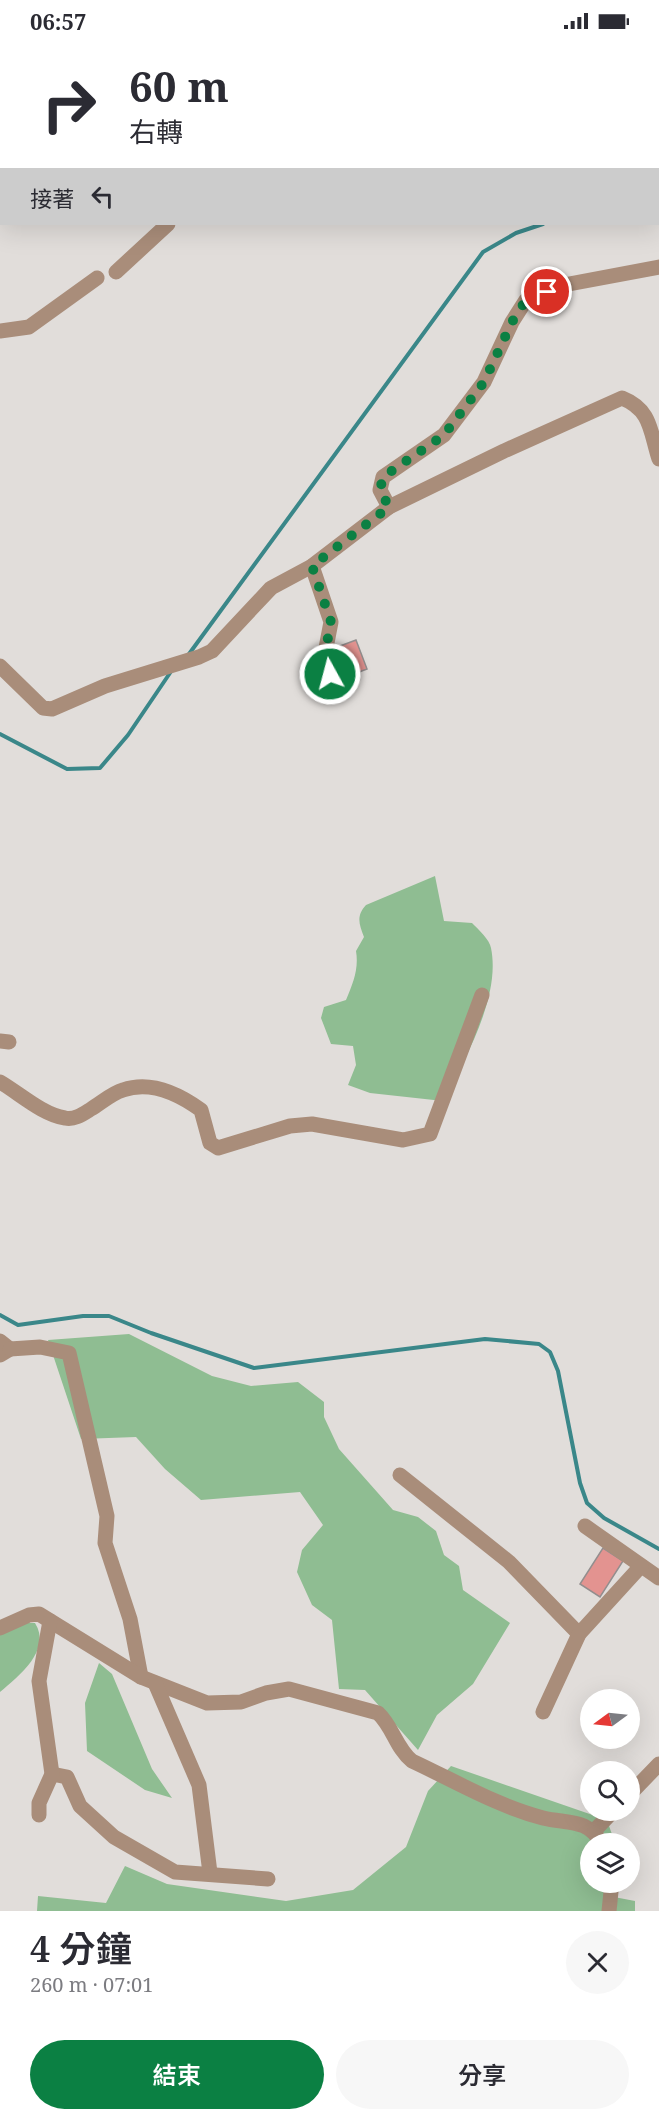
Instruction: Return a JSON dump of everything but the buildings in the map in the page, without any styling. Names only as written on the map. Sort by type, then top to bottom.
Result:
[{"type":"street","points":[[116,272],[167,225]]},
{"type":"street","points":[[389,507],[380,490],[383,477],[444,435],[484,382],[512,322],[526,300],[569,284],[659,267]]},
{"type":"street","points":[[0,331],[29,327],[97,278]]},
{"type":"street","points":[[0,666],[43,708],[52,709],[105,686],[212,651],[271,588],[312,566],[389,507],[504,451],[622,398],[638,404],[645,413],[659,459]]},
{"type":"street","points":[[312,566],[331,622],[326,648],[330,674],[344,684]]},
{"type":"street","points":[[0,1082],[49,1112],[65,1118],[78,1117],[122,1090],[142,1087],[164,1090],[182,1096],[201,1110],[210,1143],[218,1148],[290,1126],[312,1124],[403,1140],[430,1134],[482,995]]},
{"type":"street","points":[[3,1349],[40,1347],[69,1353],[107,1516],[105,1543],[130,1619],[141,1677]]},
{"type":"street","points":[[400,1475],[508,1562],[579,1634]]},
{"type":"street","points":[[585,1526],[659,1578]]},
{"type":"street","points":[[543,1712],[579,1634],[641,1566]]},
{"type":"street","points":[[0,1628],[29,1615],[39,1614],[141,1677],[207,1703],[241,1701],[289,1689],[378,1713],[388,1723],[404,1755],[412,1761],[515,1810],[584,1825],[594,1833]]},
{"type":"street","points":[[39,1815],[39,1803],[52,1774],[39,1681],[50,1620]]},
{"type":"street","points":[[155,1683],[199,1785],[210,1873]]},
{"type":"street","points":[[640,1784],[659,1764]]},
{"type":"street","points":[[52,1774],[67,1777],[80,1806],[114,1837],[175,1872],[268,1879]]},
{"type":"street","points":[[609,1911],[611,1893]]},
{"type":"green space","points":[[435,876],[444,921],[472,923],[490,945],[493,967],[486,1007],[470,1047],[443,1101],[370,1093],[348,1085],[356,1065],[353,1046],[331,1044],[321,1018],[324,1007],[346,1000],[356,970],[356,951],[364,937],[359,920],[366,905]]},
{"type":"green space","points":[[129,1334],[212,1376],[251,1386],[298,1382],[324,1402],[324,1417],[339,1449],[393,1510],[418,1517],[436,1531],[444,1555],[459,1566],[463,1590],[510,1623],[473,1684],[437,1715],[418,1750],[365,1690],[339,1689],[332,1620],[312,1605],[297,1572],[302,1550],[323,1525],[300,1492],[201,1500],[165,1469],[136,1437],[81,1439],[48,1340]]},
{"type":"green space","points":[[24,1623],[35,1623],[39,1633],[36,1652],[24,1670],[0,1692],[0,1634]]},
{"type":"green space","points":[[99,1663],[112,1674],[152,1769],[172,1798],[145,1790],[87,1751],[85,1703]]},
{"type":"green space","points":[[451,1766],[580,1811],[580,1821],[607,1821],[612,1833],[580,1833],[580,1893],[614,1893],[614,1897],[635,1901],[635,1911],[37,1911],[38,1896],[106,1903],[125,1866],[167,1884],[286,1901],[353,1890],[406,1847],[428,1791]]},
{"type":"waterway","points":[[189,654],[483,252],[516,233],[540,225]]},
{"type":"waterway","points":[[0,734],[67,769],[100,768],[128,735],[172,670]]},
{"type":"waterway","points":[[0,1315],[18,1325],[83,1316],[109,1316],[151,1333],[254,1368],[485,1339],[539,1344],[550,1352],[558,1371],[580,1483],[587,1503],[604,1518],[659,1549]]},
{"type":"route","points":[[330,674],[326,648],[331,622],[312,566],[389,507],[380,490],[383,477],[444,435],[484,382],[512,322],[526,300],[547,292]]}]
